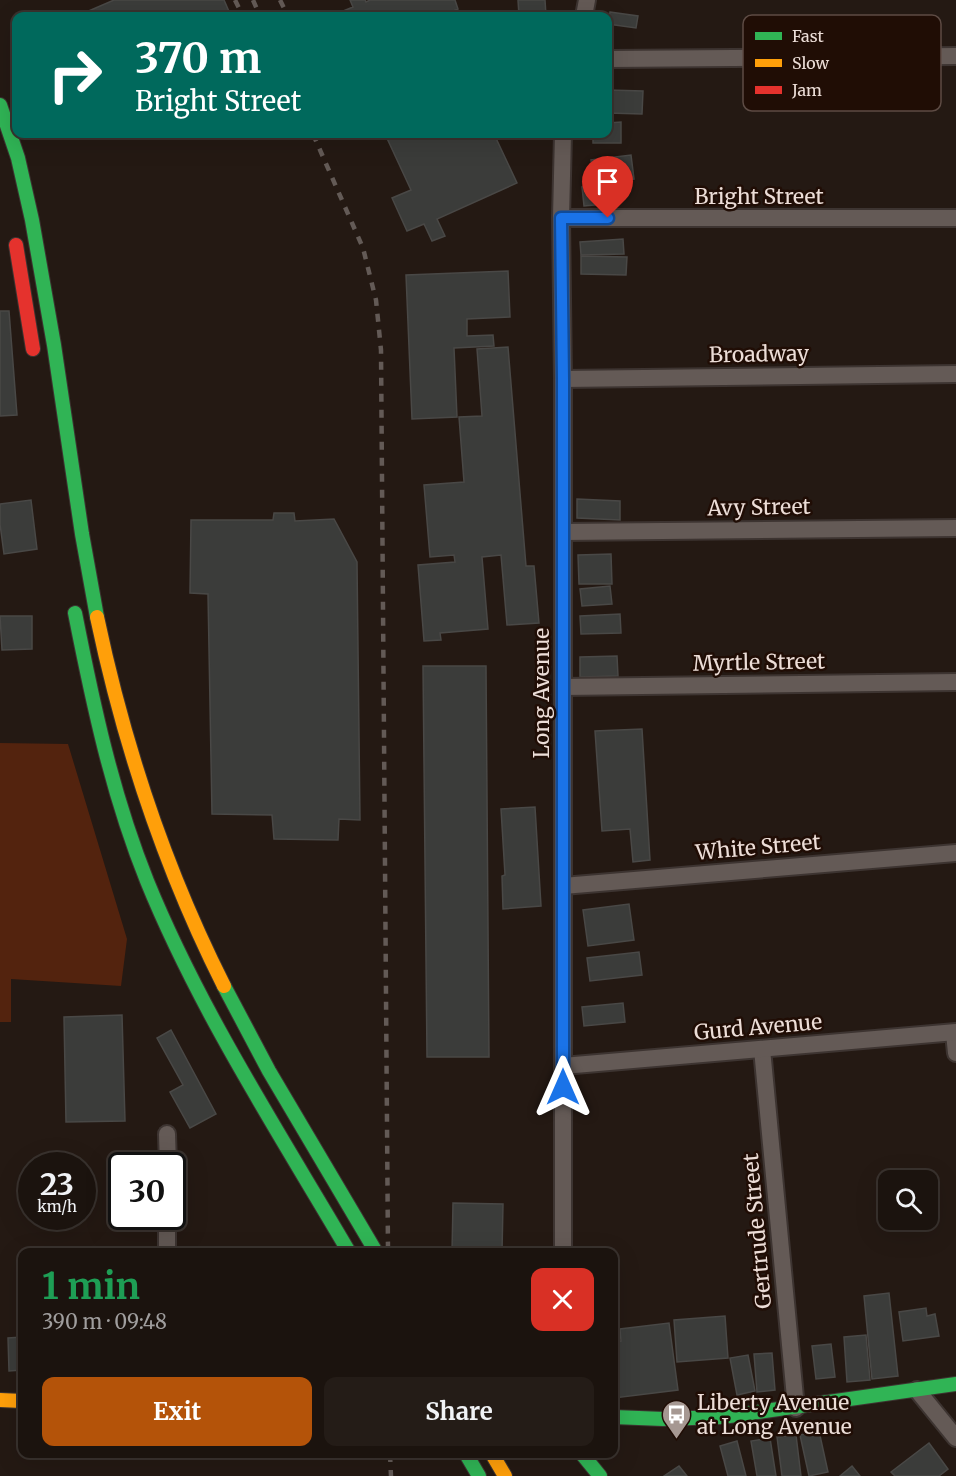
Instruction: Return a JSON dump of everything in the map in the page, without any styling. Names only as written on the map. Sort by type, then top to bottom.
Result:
[{"type":"main road","points":[[0,105],[18,158],[33,220],[96,610],[114,693],[138,775],[173,873],[211,960],[251,1036],[374,1248]]},
{"type":"main road","points":[[13,230],[36,368]]},
{"type":"main road","points":[[72,596],[90,689],[118,800],[157,905],[212,1015],[347,1248]]},
{"type":"main road","points":[[618,1417],[663,1419],[722,1417],[956,1384]]},
{"type":"main road","points":[[0,1400],[18,1401]]},
{"type":"main road","points":[[468,1458],[478,1476]]},
{"type":"main road","points":[[585,1458],[600,1476]]},
{"type":"street","points":[[941,56],[956,56]]},
{"type":"street","points":[[612,58],[743,57]]},
{"type":"street","name":"Long Avenue","points":[[563,138],[561,218],[563,1248]]},
{"type":"street","name":"Bright Street","points":[[561,218],[956,218]]},
{"type":"street","name":"Broadway","points":[[563,379],[956,374]]},
{"type":"street","name":"Avy Street","points":[[563,532],[956,528]]},
{"type":"street","name":"Myrtle Street","points":[[563,687],[956,682]]},
{"type":"street","name":"White Street","points":[[563,886],[956,853]]},
{"type":"street","points":[[955,1033],[956,1053]]},
{"type":"street","name":"Gurd Avenue","points":[[563,1066],[955,1033]]},
{"type":"street","name":"Gertrude Street","points":[[762,1049],[796,1408]]},
{"type":"street","points":[[167,1134],[168,1152]]},
{"type":"street","points":[[167,1248],[168,1230]]},
{"type":"street","points":[[917,1390],[956,1438]]},
{"type":"shaded area","points":[[0,743],[68,744],[127,939],[121,986],[11,979],[11,1022],[0,1022]]},
{"type":"building","points":[[114,0],[224,0],[229,12],[86,12]]},
{"type":"building","points":[[350,0],[365,0],[366,2],[370,0],[455,0],[458,9],[451,12],[341,12],[353,7]]},
{"type":"building","points":[[518,0],[545,0],[546,12],[519,12]]},
{"type":"building","points":[[612,12],[638,16],[636,28],[612,25]]},
{"type":"building","points":[[612,90],[643,91],[642,114],[612,113]]},
{"type":"building","points":[[621,122],[621,143],[593,143],[593,138],[612,138],[612,123]]},
{"type":"building","points":[[387,138],[496,138],[517,183],[437,219],[445,236],[432,241],[424,224],[407,231],[392,198],[411,190]]},
{"type":"building","points":[[631,155],[634,179],[594,184],[591,160]]},
{"type":"building","points":[[614,185],[616,203],[584,206],[582,187]]},
{"type":"building","points":[[623,239],[624,254],[581,255],[580,242]]},
{"type":"building","points":[[581,256],[627,257],[626,275],[581,274]]},
{"type":"building","points":[[508,271],[510,317],[467,319],[467,336],[493,335],[494,346],[454,348],[457,417],[412,419],[406,275]]},
{"type":"building","points":[[0,311],[9,311],[17,415],[0,416]]},
{"type":"building","points":[[508,347],[526,566],[534,566],[539,623],[507,625],[501,555],[482,557],[488,629],[440,633],[441,640],[424,641],[418,565],[455,562],[454,555],[430,557],[424,485],[464,482],[459,417],[482,416],[477,349]]},
{"type":"building","points":[[577,499],[620,501],[620,520],[577,518]]},
{"type":"building","points":[[31,500],[37,549],[4,554],[0,504]]},
{"type":"building","points":[[274,513],[294,513],[295,521],[334,519],[357,562],[360,820],[339,819],[338,840],[274,839],[272,815],[212,814],[208,594],[190,593],[191,520],[273,520]]},
{"type":"building","points":[[611,554],[612,584],[579,584],[578,555]]},
{"type":"building","points":[[610,586],[612,604],[582,606],[580,589]]},
{"type":"building","points":[[620,614],[621,633],[581,634],[580,616]]},
{"type":"building","points":[[0,616],[32,616],[32,649],[2,650]]},
{"type":"building","points":[[617,656],[618,676],[580,677],[580,657]]},
{"type":"building","points":[[423,666],[486,666],[489,1057],[427,1057]]},
{"type":"building","points":[[642,729],[650,860],[633,862],[630,829],[602,831],[595,731]]},
{"type":"building","points":[[535,807],[541,906],[503,909],[502,876],[505,875],[501,809]]},
{"type":"building","points":[[629,904],[634,940],[588,946],[583,910]]},
{"type":"building","points":[[639,952],[642,975],[590,981],[587,958]]},
{"type":"building","points":[[623,1003],[625,1022],[584,1026],[582,1007]]},
{"type":"building","points":[[122,1015],[125,1121],[66,1122],[64,1017]]},
{"type":"building","points":[[171,1030],[216,1114],[190,1128],[170,1092],[183,1085],[157,1038]]},
{"type":"building","points":[[453,1203],[503,1204],[502,1248],[452,1248]]},
{"type":"building","points":[[889,1293],[898,1376],[872,1379],[864,1296]]},
{"type":"building","points":[[926,1308],[927,1316],[935,1314],[939,1336],[903,1341],[899,1312]]},
{"type":"building","points":[[725,1316],[728,1358],[677,1362],[674,1320]]},
{"type":"building","points":[[669,1323],[678,1390],[618,1398],[620,1329]]},
{"type":"building","points":[[866,1335],[870,1380],[847,1382],[844,1337]]},
{"type":"building","points":[[18,1337],[18,1370],[9,1371],[8,1338]]},
{"type":"building","points":[[831,1344],[835,1377],[816,1379],[812,1346]]},
{"type":"building","points":[[772,1353],[775,1390],[757,1392],[754,1354]]},
{"type":"building","points":[[748,1355],[755,1391],[737,1395],[730,1358]]},
{"type":"building","points":[[819,1431],[828,1472],[809,1476],[800,1435]]},
{"type":"building","points":[[796,1435],[801,1476],[782,1476],[777,1437]]},
{"type":"building","points":[[770,1438],[776,1476],[757,1476],[751,1441]]},
{"type":"building","points":[[737,1441],[746,1476],[728,1476],[720,1446]]},
{"type":"building","points":[[929,1443],[948,1469],[939,1476],[895,1476],[891,1472]]},
{"type":"building","points":[[679,1466],[687,1476],[664,1476]]},
{"type":"building","points":[[852,1466],[860,1476],[840,1476]]},
{"type":"railway","points":[[235,0],[241,12]]},
{"type":"railway","points":[[253,0],[258,12]]},
{"type":"railway","points":[[280,0],[286,12]]},
{"type":"railway","points":[[315,138],[363,248],[376,300],[381,350],[388,1248]]},
{"type":"railway","points":[[390,1458],[391,1476]]},
{"type":"traffic: fast","points":[[0,105],[18,158],[32,220],[97,617]]},
{"type":"traffic: fast","points":[[75,613],[96,715],[124,815],[147,881],[215,1024],[347,1248]]},
{"type":"traffic: fast","points":[[224,986],[269,1071],[374,1248]]},
{"type":"traffic: fast","points":[[618,1417],[663,1419],[722,1417],[956,1384]]},
{"type":"traffic: fast","points":[[468,1458],[479,1476]]},
{"type":"traffic: fast","points":[[585,1458],[600,1476]]},
{"type":"traffic: slow","points":[[97,617],[120,712],[149,806],[183,897],[224,986]]},
{"type":"traffic: slow","points":[[0,1400],[18,1401]]},
{"type":"traffic: slow","points":[[494,1458],[505,1476]]},
{"type":"traffic: jam","points":[[16,245],[33,349]]},
{"type":"place","name":"Liberty Avenue at Long Avenue","points":[[676,1440]]},
{"type":"route","points":[[563,1087],[561,218],[608,218]]}]
